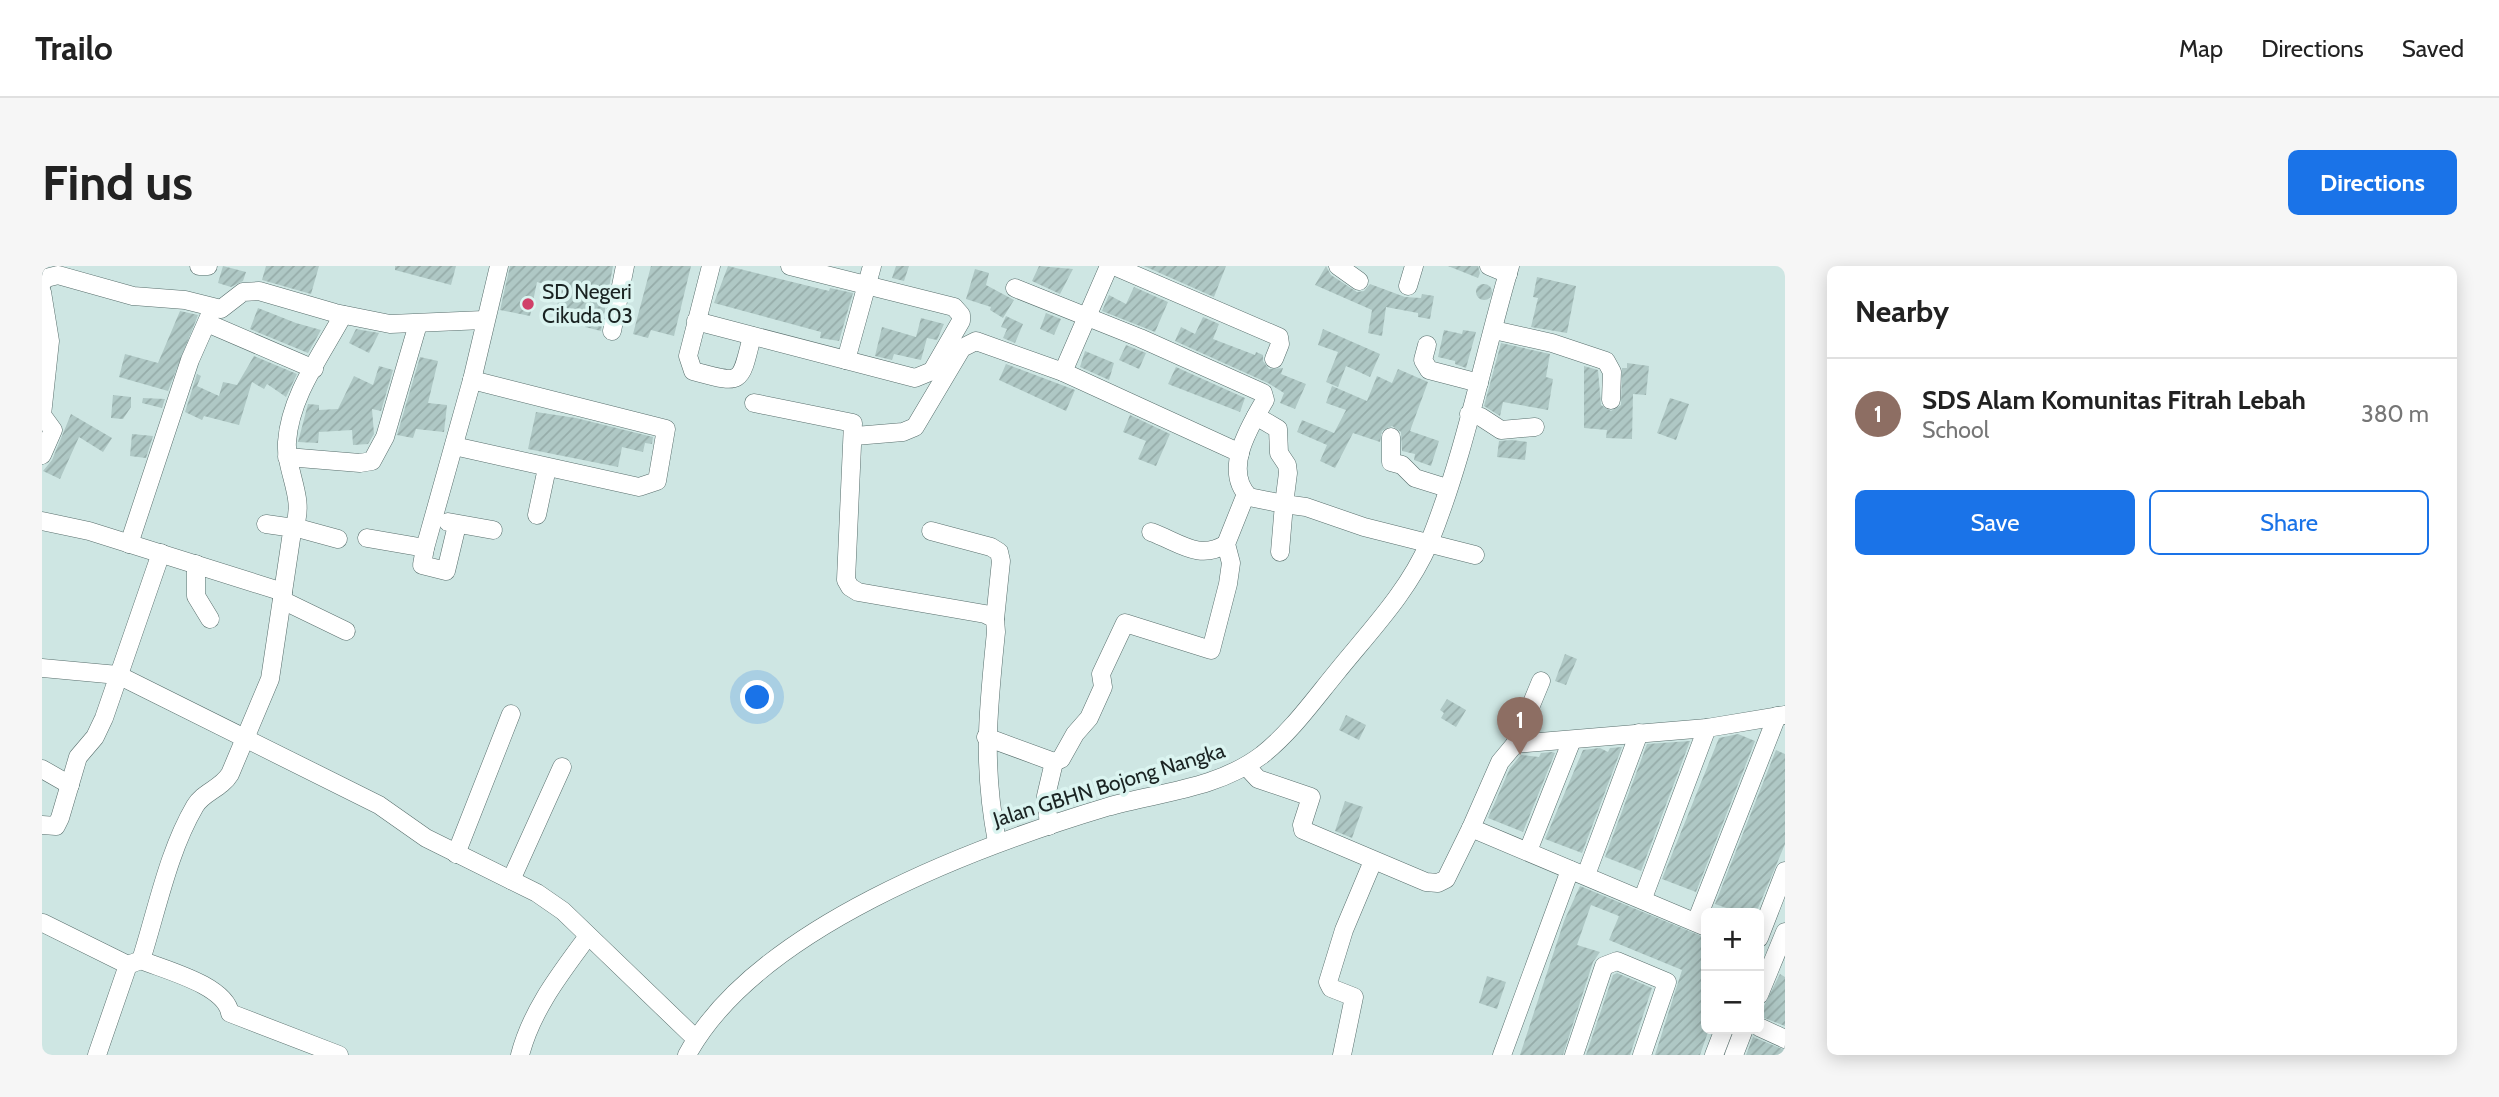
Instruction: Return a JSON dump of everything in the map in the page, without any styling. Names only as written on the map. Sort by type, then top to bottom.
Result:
[{"type":"street","points":[[199,266],[208,266]]},
{"type":"street","points":[[457,525],[446,571],[422,565],[472,380],[484,320],[499,266]]},
{"type":"street","points":[[612,331],[625,266]]},
{"type":"street","points":[[711,266],[696,321],[690,364],[693,371],[730,381],[738,378],[744,371],[752,336]]},
{"type":"street","points":[[696,321],[921,378],[932,371],[961,321],[961,315],[954,307],[790,266]]},
{"type":"street","points":[[846,360],[872,266]]},
{"type":"street","points":[[1063,372],[1109,266]]},
{"type":"street","points":[[1115,266],[1279,337],[1273,359]]},
{"type":"street","points":[[1338,266],[1359,281]]},
{"type":"street","points":[[1408,285],[1414,266]]},
{"type":"street","points":[[1489,266],[1509,270]]},
{"type":"street","name":"Jalan GBHN Bojong Nangka","points":[[691,1047],[734,993],[780,954],[924,873],[997,842],[1110,806],[1196,787],[1246,766],[1290,728],[1402,591],[1429,543],[1479,383],[1509,270]]},
{"type":"street","points":[[42,283],[46,278],[58,275],[133,296],[185,300],[210,316],[314,369]]},
{"type":"street","points":[[986,737],[1054,762],[1061,759],[1074,734],[1089,718],[1103,687],[1101,674],[1125,623],[1211,650],[1231,563],[1226,544],[1246,494],[1239,469],[1240,453],[1265,400],[1262,393],[1086,315],[1015,288]]},
{"type":"street","points":[[129,544],[190,360],[210,316],[228,306],[243,292],[259,291],[343,315],[390,324],[484,320]]},
{"type":"street","points":[[42,292],[50,341],[42,415],[53,430],[42,455]]},
{"type":"street","points":[[97,1055],[195,804],[227,780],[248,737],[270,679],[292,527],[298,510],[286,457],[293,412],[343,315]]},
{"type":"street","points":[[286,457],[360,463],[372,461],[385,437],[418,324]]},
{"type":"street","points":[[1494,330],[1552,342],[1606,361],[1612,372],[1611,400]]},
{"type":"street","points":[[855,436],[903,432],[915,426],[967,343],[990,345],[1063,372],[1240,453]]},
{"type":"street","points":[[1427,345],[1423,360],[1429,370],[1479,383]]},
{"type":"street","points":[[454,446],[639,487],[649,486],[657,481],[666,429],[472,380]]},
{"type":"street","points":[[754,403],[850,421],[855,428],[846,516],[846,580],[850,587],[858,592],[985,614],[995,619]]},
{"type":"street","points":[[1469,414],[1481,417],[1502,430],[1535,426]]},
{"type":"street","points":[[1256,416],[1278,429],[1279,453],[1288,469],[1280,552]]},
{"type":"street","points":[[1391,437],[1391,462],[1405,466],[1415,478],[1447,488]]},
{"type":"street","points":[[537,515],[547,468]]},
{"type":"street","points":[[1246,494],[1255,499],[1306,507],[1349,523],[1475,555]]},
{"type":"street","points":[[433,518],[457,525],[493,530]]},
{"type":"street","points":[[42,521],[89,531],[196,564],[282,596],[346,631]]},
{"type":"street","points":[[266,524],[292,527],[338,540]]},
{"type":"street","points":[[931,531],[991,547],[999,552],[1001,561],[986,737],[987,778],[997,842]]},
{"type":"street","points":[[1151,532],[1202,553],[1213,552],[1226,544]]},
{"type":"street","points":[[368,538],[425,548]]},
{"type":"street","points":[[42,825],[56,826],[67,800],[78,757],[99,728],[161,553]]},
{"type":"street","points":[[196,564],[196,596],[210,620]]},
{"type":"street","points":[[42,668],[118,675],[248,737],[379,805],[456,855],[512,880],[563,911],[691,1047]]},
{"type":"street","points":[[1246,766],[1258,779],[1311,797],[1302,825],[1303,830],[1422,880],[1441,882],[1448,875],[1500,762],[1515,744],[1541,681]]},
{"type":"street","points":[[456,855],[511,714]]},
{"type":"street","points":[[1515,744],[1707,729],[1781,715]]},
{"type":"street","points":[[1707,908],[1781,715]]},
{"type":"street","points":[[1643,898],[1707,729]]},
{"type":"street","points":[[1502,1055],[1639,733]]},
{"type":"street","points":[[1528,851],[1572,740]]},
{"type":"street","points":[[1049,826],[1046,796],[1054,762]]},
{"type":"street","points":[[512,880],[562,767]]},
{"type":"street","points":[[42,769],[70,785]]},
{"type":"street","points":[[1471,828],[1643,898],[1701,925]]},
{"type":"street","points":[[1342,1055],[1354,997],[1331,988],[1328,982],[1344,930],[1373,861]]},
{"type":"street","points":[[1764,925],[1785,871]]},
{"type":"street","points":[[43,923],[134,963],[214,989],[230,1013],[339,1055]]},
{"type":"street","points":[[1764,982],[1785,932]]},
{"type":"street","points":[[520,1055],[528,1028],[540,1006],[588,936]]},
{"type":"street","points":[[1574,1055],[1604,966],[1617,961],[1667,982],[1642,1055]]},
{"type":"street","points":[[1764,1029],[1785,1039]]},
{"type":"street","points":[[1714,1055],[1722,1034]]},
{"type":"street","points":[[1734,1055],[1742,1034]]},
{"type":"building","points":[[223,266],[246,272],[243,281],[231,287],[218,283]]},
{"type":"building","points":[[266,266],[319,266],[311,294],[262,280]]},
{"type":"building","points":[[395,266],[456,266],[451,285],[395,270]]},
{"type":"building","points":[[510,266],[613,266],[601,331],[585,327],[588,313],[557,306],[561,288],[537,282],[530,316],[500,310]]},
{"type":"building","points":[[651,266],[691,266],[674,336],[651,330],[648,338],[633,334]]},
{"type":"building","points":[[728,266],[829,291],[830,288],[853,293],[839,341],[820,338],[821,332],[714,303]]},
{"type":"building","points":[[896,266],[909,266],[904,281],[892,278]]},
{"type":"building","points":[[1039,266],[1073,269],[1060,294],[1032,281]]},
{"type":"building","points":[[1144,266],[1226,266],[1214,297]]},
{"type":"building","points":[[1326,266],[1331,275],[1357,292],[1364,291],[1370,284],[1405,297],[1421,298],[1422,294],[1434,296],[1430,319],[1418,317],[1418,313],[1386,307],[1382,336],[1368,333],[1372,310],[1315,285]]},
{"type":"building","points":[[1448,266],[1478,266],[1480,273],[1478,278]]},
{"type":"building","points":[[975,269],[989,273],[986,285],[1014,300],[1003,318],[990,310],[991,307],[966,299]]},
{"type":"building","points":[[1537,277],[1576,286],[1567,333],[1531,327],[1538,298],[1533,297]]},
{"type":"building","points":[[1481,284],[1487,284],[1492,292],[1490,298],[1481,300],[1476,295],[1476,289]]},
{"type":"building","points":[[1134,287],[1168,302],[1155,332],[1102,311],[1109,295],[1126,304]]},
{"type":"building","points":[[258,308],[321,330],[308,353],[250,329]]},
{"type":"building","points":[[180,311],[198,315],[168,391],[119,377],[125,354],[158,363]]},
{"type":"building","points":[[1046,313],[1061,319],[1054,335],[1040,329]]},
{"type":"building","points":[[1006,316],[1023,324],[1015,343],[1003,338],[1007,329],[1001,327]]},
{"type":"building","points":[[1203,317],[1219,324],[1213,339],[1255,355],[1256,352],[1263,355],[1263,361],[1269,369],[1283,368],[1281,374],[1306,384],[1295,409],[1280,403],[1284,393],[1268,383],[1175,341],[1181,327],[1195,334]]},
{"type":"building","points":[[921,318],[944,324],[937,340],[927,338],[921,360],[894,354],[892,360],[875,356],[882,327],[916,337]]},
{"type":"building","points":[[356,329],[379,333],[369,353],[349,343]]},
{"type":"building","points":[[1323,329],[1380,354],[1370,377],[1346,366],[1338,387],[1326,382],[1338,352],[1318,345]]},
{"type":"building","points":[[1444,330],[1462,334],[1463,330],[1476,332],[1466,368],[1455,364],[1455,361],[1438,357]]},
{"type":"building","points":[[1501,343],[1550,354],[1546,377],[1553,379],[1548,410],[1503,402],[1500,416],[1484,406]]},
{"type":"building","points":[[1126,345],[1146,353],[1139,369],[1119,360]]},
{"type":"building","points":[[1085,351],[1114,363],[1109,380],[1080,367]]},
{"type":"building","points":[[254,356],[297,374],[286,397],[267,384],[264,389],[252,382],[239,425],[204,416],[202,420],[185,412],[197,374],[201,376],[197,386],[219,396],[223,382],[237,385]]},
{"type":"building","points":[[420,357],[438,361],[428,403],[447,405],[444,432],[416,429],[413,438],[397,435]]},
{"type":"building","points":[[1627,363],[1649,366],[1646,395],[1633,394],[1632,439],[1606,438],[1607,430],[1584,428],[1584,366],[1598,370],[1601,405],[1611,411],[1621,405],[1622,368],[1627,368]]},
{"type":"building","points":[[1006,364],[1075,390],[1066,411],[999,380]]},
{"type":"building","points":[[379,366],[393,370],[381,411],[372,409],[374,434],[368,444],[353,445],[352,430],[319,432],[318,443],[298,442],[308,404],[319,405],[319,410],[338,409],[354,376],[373,385]]},
{"type":"building","points":[[1176,367],[1245,398],[1240,412],[1168,384]]},
{"type":"building","points":[[1398,369],[1428,382],[1410,431],[1439,441],[1431,466],[1414,460],[1415,454],[1402,451],[1401,432],[1392,426],[1382,431],[1380,442],[1353,433],[1335,468],[1320,461],[1327,445],[1297,432],[1302,420],[1334,433],[1346,410],[1326,403],[1332,386],[1367,401],[1377,376],[1392,383]]},
{"type":"building","points":[[113,395],[131,397],[131,407],[123,419],[111,418]]},
{"type":"building","points":[[143,398],[165,399],[162,408],[142,403]]},
{"type":"building","points":[[1670,398],[1689,404],[1676,440],[1657,433]]},
{"type":"building","points":[[536,412],[576,418],[653,437],[652,444],[645,443],[643,452],[622,447],[618,467],[528,449]]},
{"type":"building","points":[[71,414],[112,438],[103,452],[79,437],[60,479],[43,471],[52,460]]},
{"type":"building","points":[[1130,415],[1170,434],[1156,466],[1138,459],[1146,441],[1123,432]]},
{"type":"building","points":[[132,434],[153,436],[146,458],[130,456]]},
{"type":"building","points":[[1499,441],[1527,442],[1525,460],[1497,457]]},
{"type":"building","points":[[1565,654],[1577,659],[1566,685],[1555,681]]},
{"type":"building","points":[[1447,699],[1466,710],[1456,727],[1441,718],[1444,713],[1440,710]]},
{"type":"building","points":[[1346,715],[1366,725],[1359,740],[1339,730]]},
{"type":"building","points":[[1738,734],[1755,741],[1696,892],[1662,879],[1719,738]]},
{"type":"building","points":[[1690,741],[1641,871],[1605,857],[1647,744]]},
{"type":"building","points":[[1622,747],[1582,853],[1545,839],[1583,750],[1600,748],[1608,752],[1610,748]]},
{"type":"building","points":[[1776,750],[1785,754],[1785,844],[1758,908],[1727,908],[1715,904]]},
{"type":"building","points":[[1541,753],[1555,753],[1523,832],[1488,818],[1510,768],[1521,755],[1539,757]]},
{"type":"building","points":[[1345,801],[1363,807],[1352,838],[1335,831]]},
{"type":"building","points":[[1580,886],[1701,936],[1701,1034],[1707,1034],[1700,1055],[1655,1055],[1682,970],[1609,940],[1619,916],[1591,905],[1577,945],[1600,952],[1593,962],[1563,1055],[1520,1055],[1564,921]]},
{"type":"building","points":[[1617,973],[1652,988],[1630,1055],[1586,1055],[1613,975]]},
{"type":"building","points":[[1780,974],[1785,977],[1785,1026],[1764,1018],[1764,1006]]},
{"type":"building","points":[[1487,976],[1506,982],[1497,1009],[1479,1003]]},
{"type":"building","points":[[1753,1037],[1785,1050],[1785,1055],[1746,1055]]},
{"type":"place","name":"SD Negeri Cikuda 03","points":[[528,304]]},
{"type":"place","name":"SDS Alam Komunitas Fitrah Lebah","points":[[1520,755]]}]
